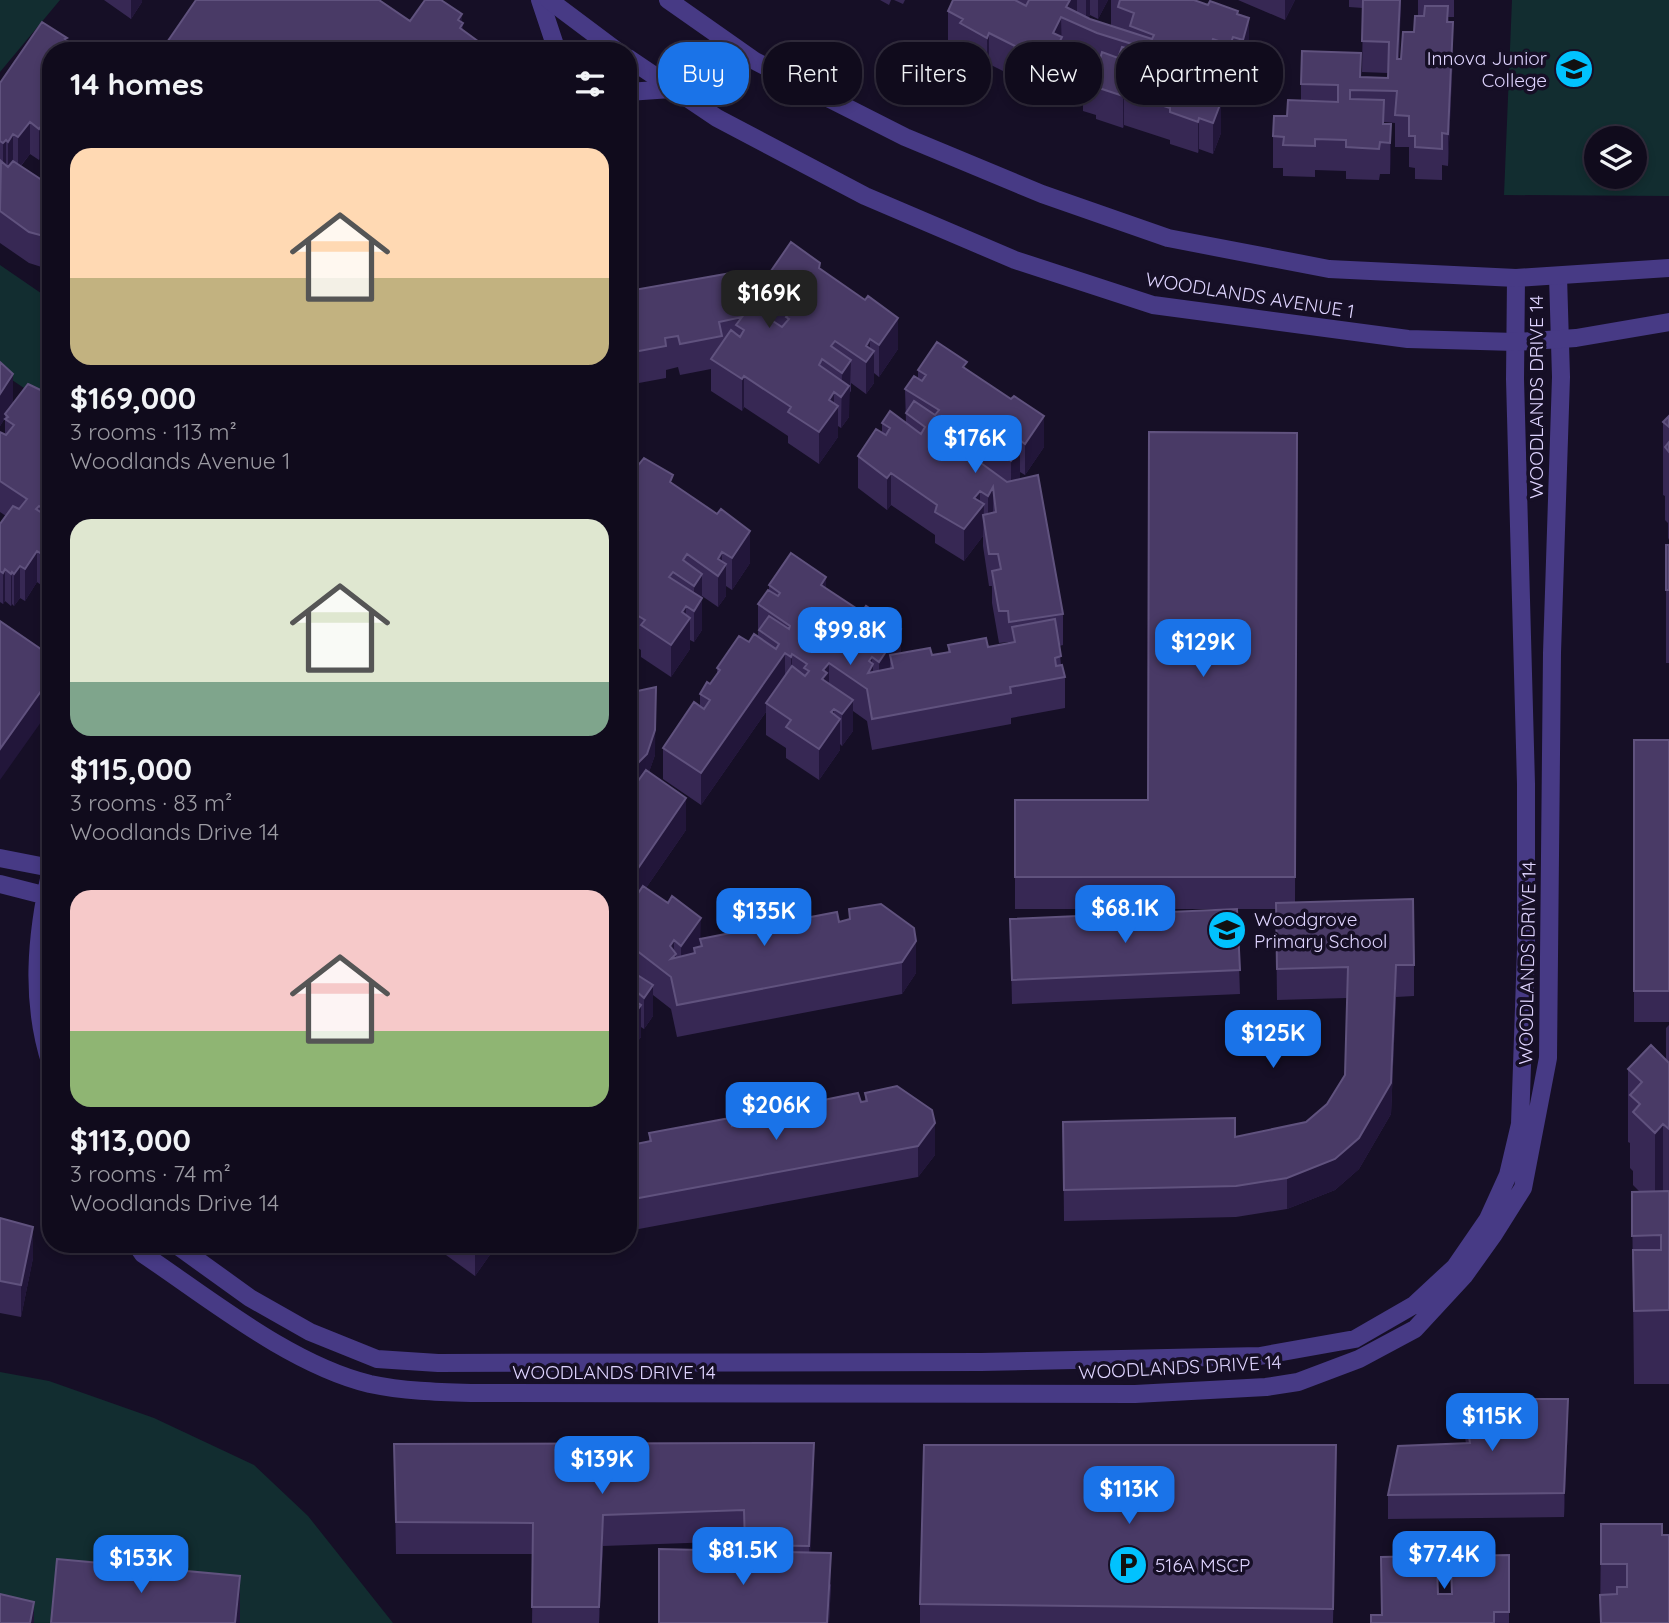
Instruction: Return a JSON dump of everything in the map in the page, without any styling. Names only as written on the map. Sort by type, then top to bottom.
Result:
[{"type":"street","points":[[540,0],[554,42]]},
{"type":"street","points":[[550,0],[605,42]]},
{"type":"street","name":"WOODLANDS AVENUE 1","points":[[668,0],[755,61],[905,137],[1042,194],[1168,238],[1329,270],[1516,278],[1669,268]]},
{"type":"street","name":"WOODLANDS AVENUE 1","points":[[637,64],[658,80]]},
{"type":"street","points":[[637,91],[658,90]]},
{"type":"street","name":"WOODLANDS AVENUE 1","points":[[696,105],[866,196],[1015,260],[1153,305],[1408,339],[1516,342],[1559,339],[1669,322]]},
{"type":"street","name":"WOODLANDS DRIVE 14","points":[[142,1253],[265,1336],[312,1363],[368,1383],[410,1391],[1108,1394],[1223,1390],[1298,1382],[1359,1359],[1416,1329],[1464,1276],[1523,1188],[1548,1058],[1552,653],[1561,377],[1558,276]]},
{"type":"street","name":"WOODLANDS DRIVE 14","points":[[188,1253],[250,1298],[310,1332],[377,1359],[438,1363],[981,1363],[1260,1356],[1355,1339],[1414,1306],[1455,1267],[1488,1219],[1508,1175],[1520,1124],[1526,949],[1526,797],[1515,379],[1516,278]]},
{"type":"street","points":[[0,858],[42,867]]},
{"type":"street","points":[[0,884],[42,895]]},
{"type":"street","points":[[42,928],[37,953],[42,1037]]},
{"type":"green space","points":[[0,0],[60,0],[0,72]]},
{"type":"green space","name":"Innova Junior College","points":[[1512,0],[1669,0],[1669,196],[1504,195]]},
{"type":"green space","points":[[0,265],[42,294],[42,400],[0,372]]},
{"type":"green space","points":[[0,1372],[49,1381],[154,1418],[254,1465],[308,1516],[393,1623],[0,1623]]},
{"type":"building","points":[[196,0],[379,0],[410,21],[425,0],[441,0],[462,14],[458,20],[463,23],[460,28],[479,42],[167,42]]},
{"type":"building","points":[[953,0],[1015,0],[1026,6],[1029,0],[1070,0],[1066,7],[1090,19],[1152,39],[1154,35],[1130,26],[1134,13],[1118,7],[1120,0],[1194,0],[1208,5],[1210,1],[1249,18],[1243,40],[1233,37],[1231,42],[1213,39],[1212,42],[1126,42],[1061,17],[1053,33],[1062,37],[1060,42],[1007,42],[989,33],[987,38],[960,23],[963,19],[948,11]]},
{"type":"building","points":[[1363,0],[1400,0],[1397,59],[1401,59],[1403,32],[1414,32],[1415,16],[1424,16],[1425,6],[1448,6],[1447,22],[1453,22],[1448,134],[1442,133],[1442,149],[1415,147],[1415,136],[1409,136],[1409,116],[1395,115],[1397,91],[1350,90],[1350,99],[1384,100],[1383,124],[1391,124],[1390,143],[1380,142],[1379,149],[1346,147],[1346,140],[1315,139],[1315,146],[1283,145],[1284,137],[1273,136],[1274,116],[1287,116],[1288,100],[1338,102],[1338,85],[1301,84],[1302,51],[1361,53],[1360,77],[1388,78],[1389,42],[1362,41]]},
{"type":"building","points":[[42,22],[67,38],[65,39],[69,42],[42,42],[42,125],[39,129],[30,122],[18,137],[13,134],[8,142],[6,140],[3,143],[0,141],[0,83]]},
{"type":"building","points":[[1102,52],[1116,57],[1116,94],[1102,89]]},
{"type":"building","points":[[1161,105],[1220,105],[1213,123],[1199,118],[1198,122],[1170,112],[1170,108]]},
{"type":"building","points":[[1,161],[8,167],[13,161],[42,180],[42,236],[29,232],[0,211]]},
{"type":"building","points":[[791,242],[820,263],[819,268],[865,300],[868,296],[898,318],[879,345],[870,339],[866,346],[874,351],[866,362],[835,341],[831,346],[851,360],[842,373],[822,359],[819,365],[849,386],[841,397],[834,392],[829,400],[838,406],[819,432],[788,412],[791,407],[744,376],[742,379],[711,359],[731,330],[740,337],[744,330],[736,325],[742,317],[719,322],[722,336],[680,344],[678,336],[665,338],[666,346],[637,351],[637,289],[737,272],[742,301],[782,327],[789,319],[786,317],[791,311],[760,290],[769,278],[776,282],[780,276],[771,271]]},
{"type":"building","points":[[937,342],[967,362],[963,367],[1011,399],[1014,396],[1044,416],[1025,444],[1017,438],[1013,444],[1020,449],[1011,461],[981,440],[970,455],[1007,482],[1038,475],[1063,614],[1009,622],[1008,611],[999,611],[992,571],[1001,569],[998,554],[989,554],[983,515],[996,512],[993,487],[988,496],[980,491],[974,498],[984,504],[964,529],[935,512],[937,505],[891,473],[887,478],[858,456],[876,429],[886,435],[890,428],[882,423],[890,411],[921,434],[925,427],[906,413],[914,401],[935,415],[939,410],[905,389],[914,376],[922,381],[926,375],[918,370]]},
{"type":"building","points":[[0,362],[13,374],[0,394]]},
{"type":"building","points":[[28,384],[42,391],[42,508],[39,506],[36,509],[42,513],[42,554],[37,551],[25,569],[20,566],[14,574],[5,569],[3,573],[0,571],[0,524],[13,506],[19,509],[27,499],[0,481],[0,432],[6,435],[14,425],[5,419],[8,417],[5,414]]},
{"type":"building","points":[[1669,416],[1669,427],[1663,422]]},
{"type":"building","points":[[1149,432],[1297,433],[1295,877],[1015,877],[1015,800],[1148,800]]},
{"type":"building","points":[[644,458],[673,475],[670,482],[717,514],[721,509],[750,531],[732,558],[722,552],[718,559],[726,564],[718,576],[687,554],[683,560],[702,574],[694,586],[673,572],[669,577],[702,598],[694,611],[686,606],[682,612],[690,618],[671,645],[641,625],[645,620],[637,615],[637,467]]},
{"type":"building","points":[[1666,545],[1669,545],[1669,590],[1666,590]]},
{"type":"building","points":[[791,553],[826,577],[821,585],[862,612],[866,606],[901,629],[879,662],[872,657],[869,661],[873,664],[868,673],[893,668],[890,655],[930,648],[932,655],[950,652],[948,645],[986,638],[988,647],[1015,642],[1012,627],[1055,619],[1061,656],[1055,658],[1056,666],[1062,665],[1065,677],[1010,687],[1011,693],[872,719],[867,689],[829,663],[823,670],[827,673],[822,679],[853,700],[842,714],[834,709],[831,712],[840,719],[819,749],[786,727],[791,720],[766,703],[792,666],[805,676],[809,671],[804,668],[807,664],[792,654],[791,657],[785,653],[701,773],[663,748],[694,702],[704,709],[710,700],[700,694],[707,682],[710,684],[720,670],[717,668],[739,636],[749,642],[754,634],[776,649],[779,644],[759,630],[769,616],[789,629],[790,626],[758,604],[768,590],[778,596],[780,593],[769,585]]},
{"type":"building","points":[[0,621],[42,650],[42,690],[0,749]]},
{"type":"building","points":[[656,687],[655,730],[647,754],[637,764],[637,691]]},
{"type":"building","points":[[1634,740],[1669,740],[1669,991],[1634,991]]},
{"type":"building","points":[[646,770],[686,798],[637,870],[637,782]]},
{"type":"building","points":[[643,886],[668,903],[672,896],[701,918],[681,946],[674,940],[670,946],[676,954],[671,959],[695,953],[694,948],[702,946],[700,939],[781,923],[784,931],[798,928],[795,920],[837,912],[839,922],[850,919],[849,909],[881,904],[914,928],[916,941],[902,962],[677,1005],[671,977],[637,951],[637,895]]},
{"type":"building","points":[[1413,899],[1414,965],[1396,965],[1391,1083],[1359,1138],[1335,1159],[1287,1178],[1236,1186],[1064,1190],[1063,1122],[1235,1118],[1235,1137],[1306,1122],[1327,1104],[1345,1075],[1348,967],[1277,969],[1276,903]]},
{"type":"building","points":[[1237,909],[1240,970],[1012,980],[1010,919]]},
{"type":"building","points":[[637,975],[653,985],[644,998],[637,992]]},
{"type":"building","points":[[1651,1045],[1669,1063],[1669,1129],[1663,1124],[1655,1133],[1633,1112],[1640,1104],[1630,1095],[1642,1082],[1628,1069]]},
{"type":"building","points":[[897,1086],[932,1110],[935,1123],[918,1146],[637,1198],[637,1144],[651,1141],[649,1133],[730,1118],[732,1126],[746,1123],[744,1116],[786,1108],[788,1118],[806,1114],[804,1104],[858,1093],[861,1102],[867,1101],[865,1093]]},
{"type":"building","points":[[1669,1191],[1669,1310],[1634,1311],[1633,1250],[1661,1250],[1661,1235],[1632,1236],[1632,1192]]},
{"type":"building","points":[[0,1218],[33,1227],[21,1285],[0,1281]]},
{"type":"building","points":[[1463,1399],[1568,1399],[1564,1493],[1388,1495],[1398,1446],[1470,1443]]},
{"type":"building","points":[[814,1443],[809,1546],[745,1545],[744,1510],[603,1515],[599,1607],[532,1607],[533,1523],[396,1522],[394,1444]]},
{"type":"building","name":"516A MSCP","points":[[924,1445],[1336,1445],[1333,1609],[920,1604]]},
{"type":"building","points":[[1601,1524],[1662,1524],[1662,1535],[1669,1535],[1669,1623],[1601,1623],[1600,1595],[1617,1594],[1617,1587],[1627,1587],[1627,1564],[1601,1564]]},
{"type":"building","points":[[659,1549],[831,1553],[827,1623],[659,1623]]},
{"type":"building","points":[[1509,1555],[1509,1612],[1494,1612],[1494,1623],[1371,1623],[1371,1615],[1382,1615],[1381,1557],[1428,1556],[1428,1567],[1437,1567],[1438,1594],[1452,1594],[1451,1567],[1460,1567],[1460,1556]]},
{"type":"building","points":[[57,1559],[240,1576],[235,1623],[51,1623]]},
{"type":"building","points":[[0,1594],[34,1602],[30,1623],[0,1623]]},
{"type":"place","name":"Innova Junior College","points":[[1574,69]]},
{"type":"place","name":"Woodgrove Primary School","points":[[1227,930]]},
{"type":"place","name":"516A MSCP","points":[[1128,1565]]}]
